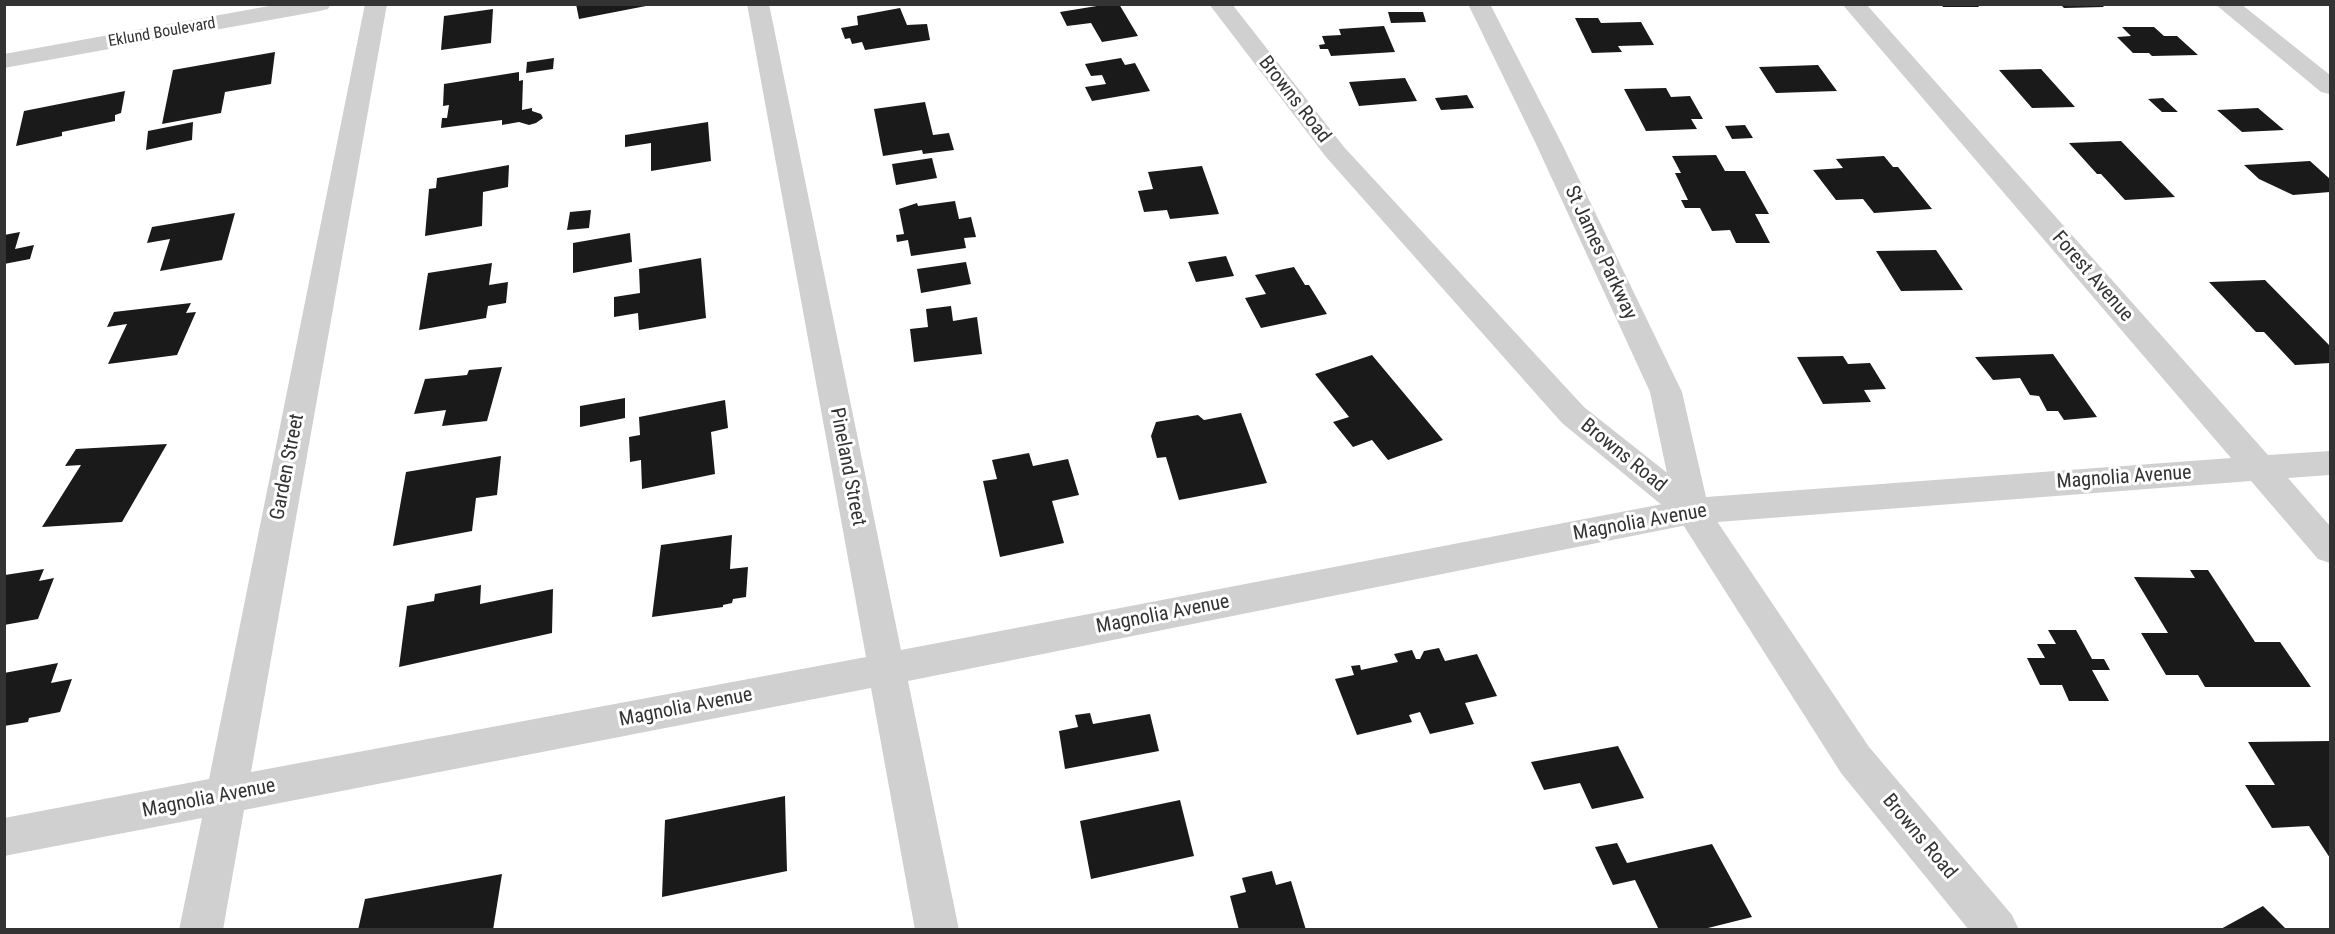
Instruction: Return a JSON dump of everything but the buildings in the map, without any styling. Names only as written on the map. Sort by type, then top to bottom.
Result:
[{"type":"street","name":"Eklund Boulevard","points":[[4,61],[320,4]]},
{"type":"street","name":"Garden Street","points":[[201,930],[376,4]]},
{"type":"street","name":"Pineland Street","points":[[758,4],[937,930]]},
{"type":"street","name":"Browns Road","points":[[1220,4],[1335,152],[1573,415],[1692,512],[1855,760],[1997,930]]},
{"type":"street","name":"St James Parkway","points":[[1479,4],[1549,144],[1666,392],[1692,512]]},
{"type":"street","name":"Forest Avenue","points":[[1853,4],[2331,549]]},
{"type":"street","points":[[2226,4],[2331,87]]},
{"type":"street","name":"Magnolia Avenue","points":[[4,837],[1692,512],[2331,463]]}]
